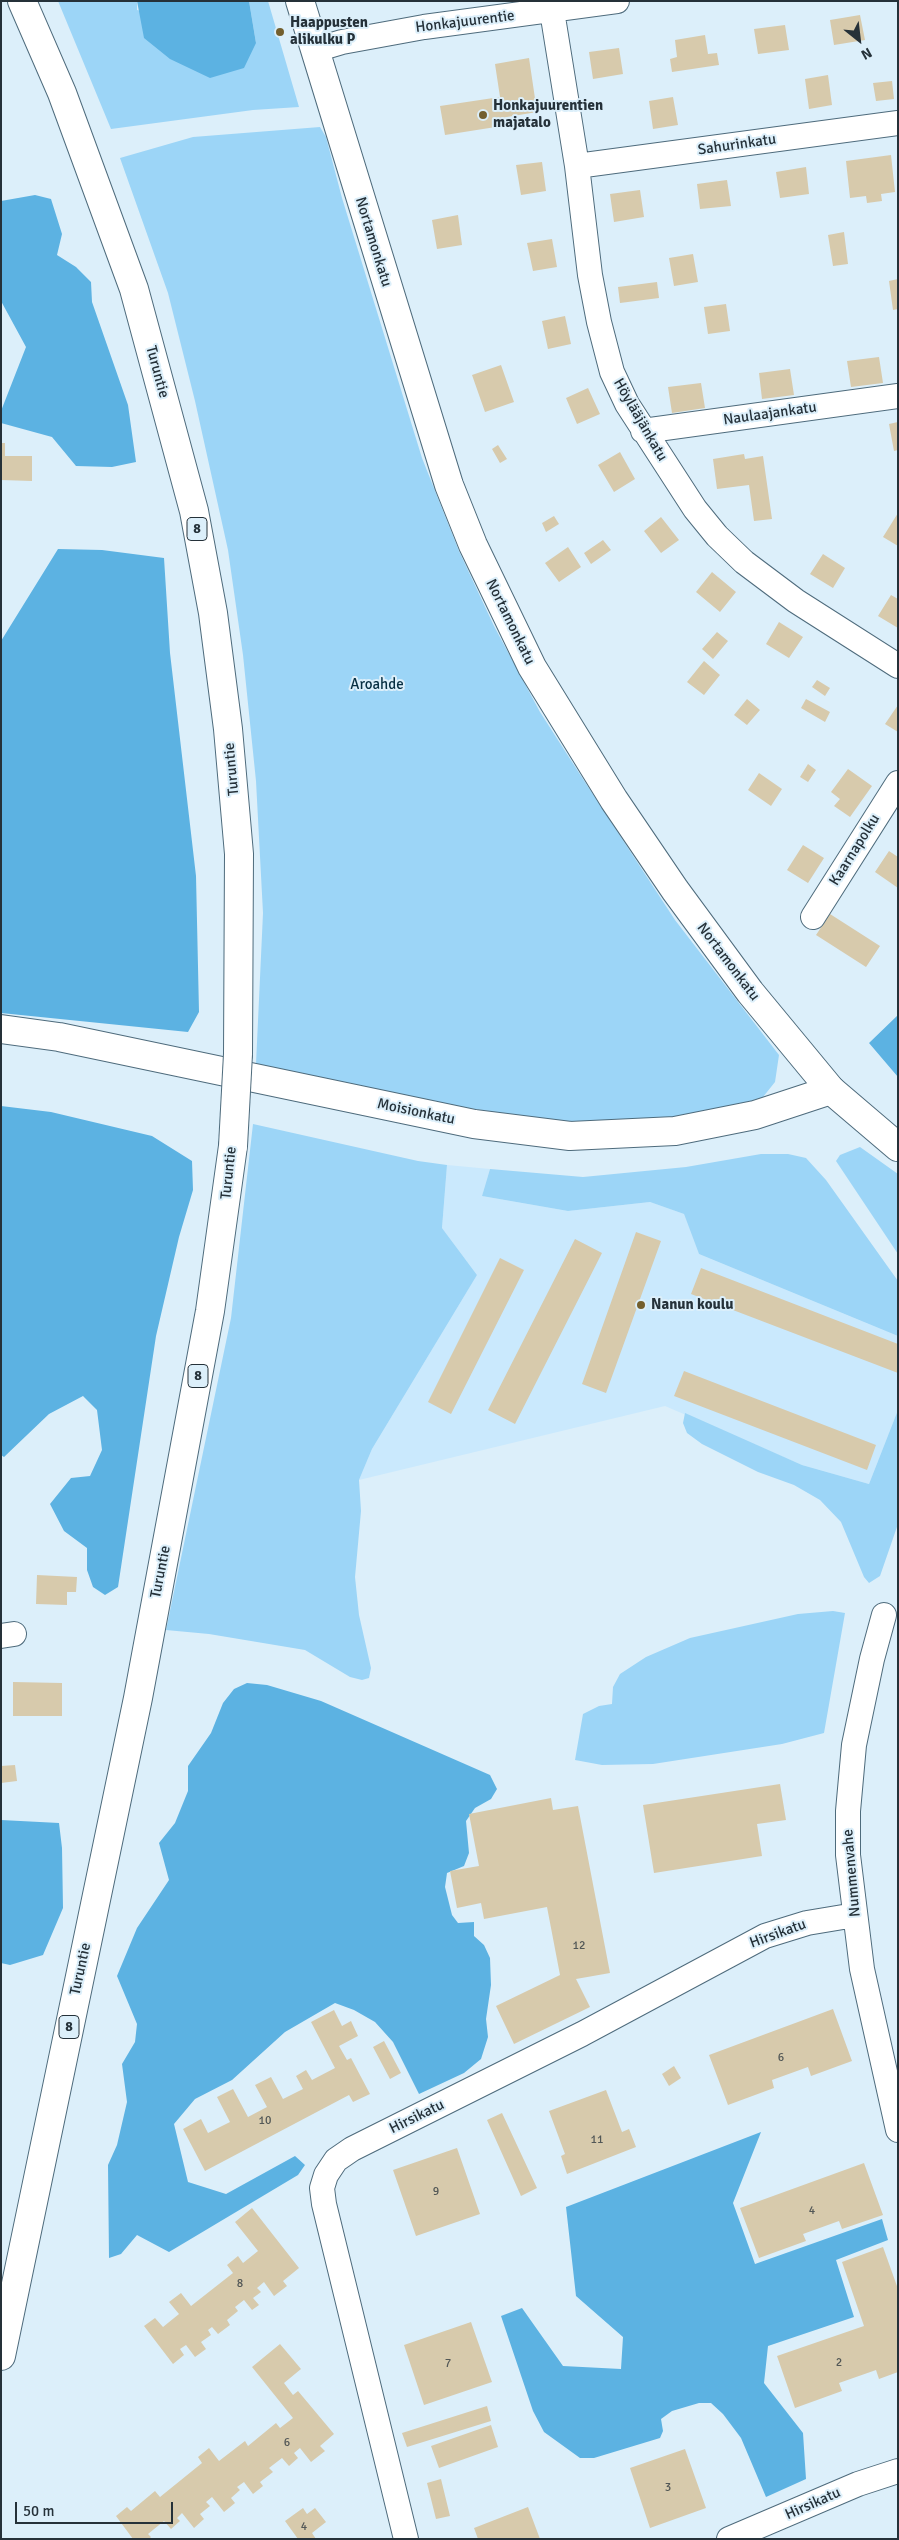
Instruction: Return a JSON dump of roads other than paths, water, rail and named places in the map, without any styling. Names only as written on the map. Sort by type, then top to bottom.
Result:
[{"type":"main road","name":"Turuntie","points":[[1,2356],[138,1698],[210,1311],[232,1146],[238,1054],[237,835],[228,729],[213,613],[194,511],[134,289],[65,102],[22,1]]},
{"type":"main road","name":"Nortamonkatu","points":[[300,1],[443,467],[473,545],[503,611],[532,667],[562,718],[675,890],[750,992],[831,1090],[898,1147]]},
{"type":"main road","name":"Moisionkatu","points":[[1,1029],[59,1037],[474,1124],[570,1136],[675,1131],[755,1115],[831,1090]]},
{"type":"street","name":"Honkajuurentie","points":[[315,50],[342,42],[424,27],[554,6],[617,1]]},
{"type":"street","name":"Höylääjänkatu","points":[[554,6],[577,166],[590,275],[599,322],[612,372],[643,432],[695,509],[717,536],[744,562],[796,601],[898,666]]},
{"type":"street","name":"Sahurinkatu","points":[[577,166],[898,123]]},
{"type":"street","name":"Naulaajankatu","points":[[643,432],[898,396]]},
{"type":"street","name":"Kaarnapolku","points":[[813,917],[898,783]]},
{"type":"street","name":"Nummenvahe","points":[[884,1615],[872,1659],[854,1745],[848,1811],[848,1855],[862,1969],[898,2130]]},
{"type":"street","name":"Hirsikatu","points":[[406,2539],[324,2204],[322,2188],[326,2175],[336,2160],[352,2149],[582,2034],[765,1936],[806,1923],[855,1916]]},
{"type":"street","name":"Hirsikatu","points":[[729,2539],[858,2484],[898,2471]]},
{"type":"place","name":"Haappusten alikulku P","points":[[280,32]]},
{"type":"place","name":"Honkajuurentien majatalo","points":[[483,115]]},
{"type":"place","name":"Nanun koulu","points":[[641,1305]]},
{"type":"park label","name":"Aroahde","points":[[377,685]]}]
